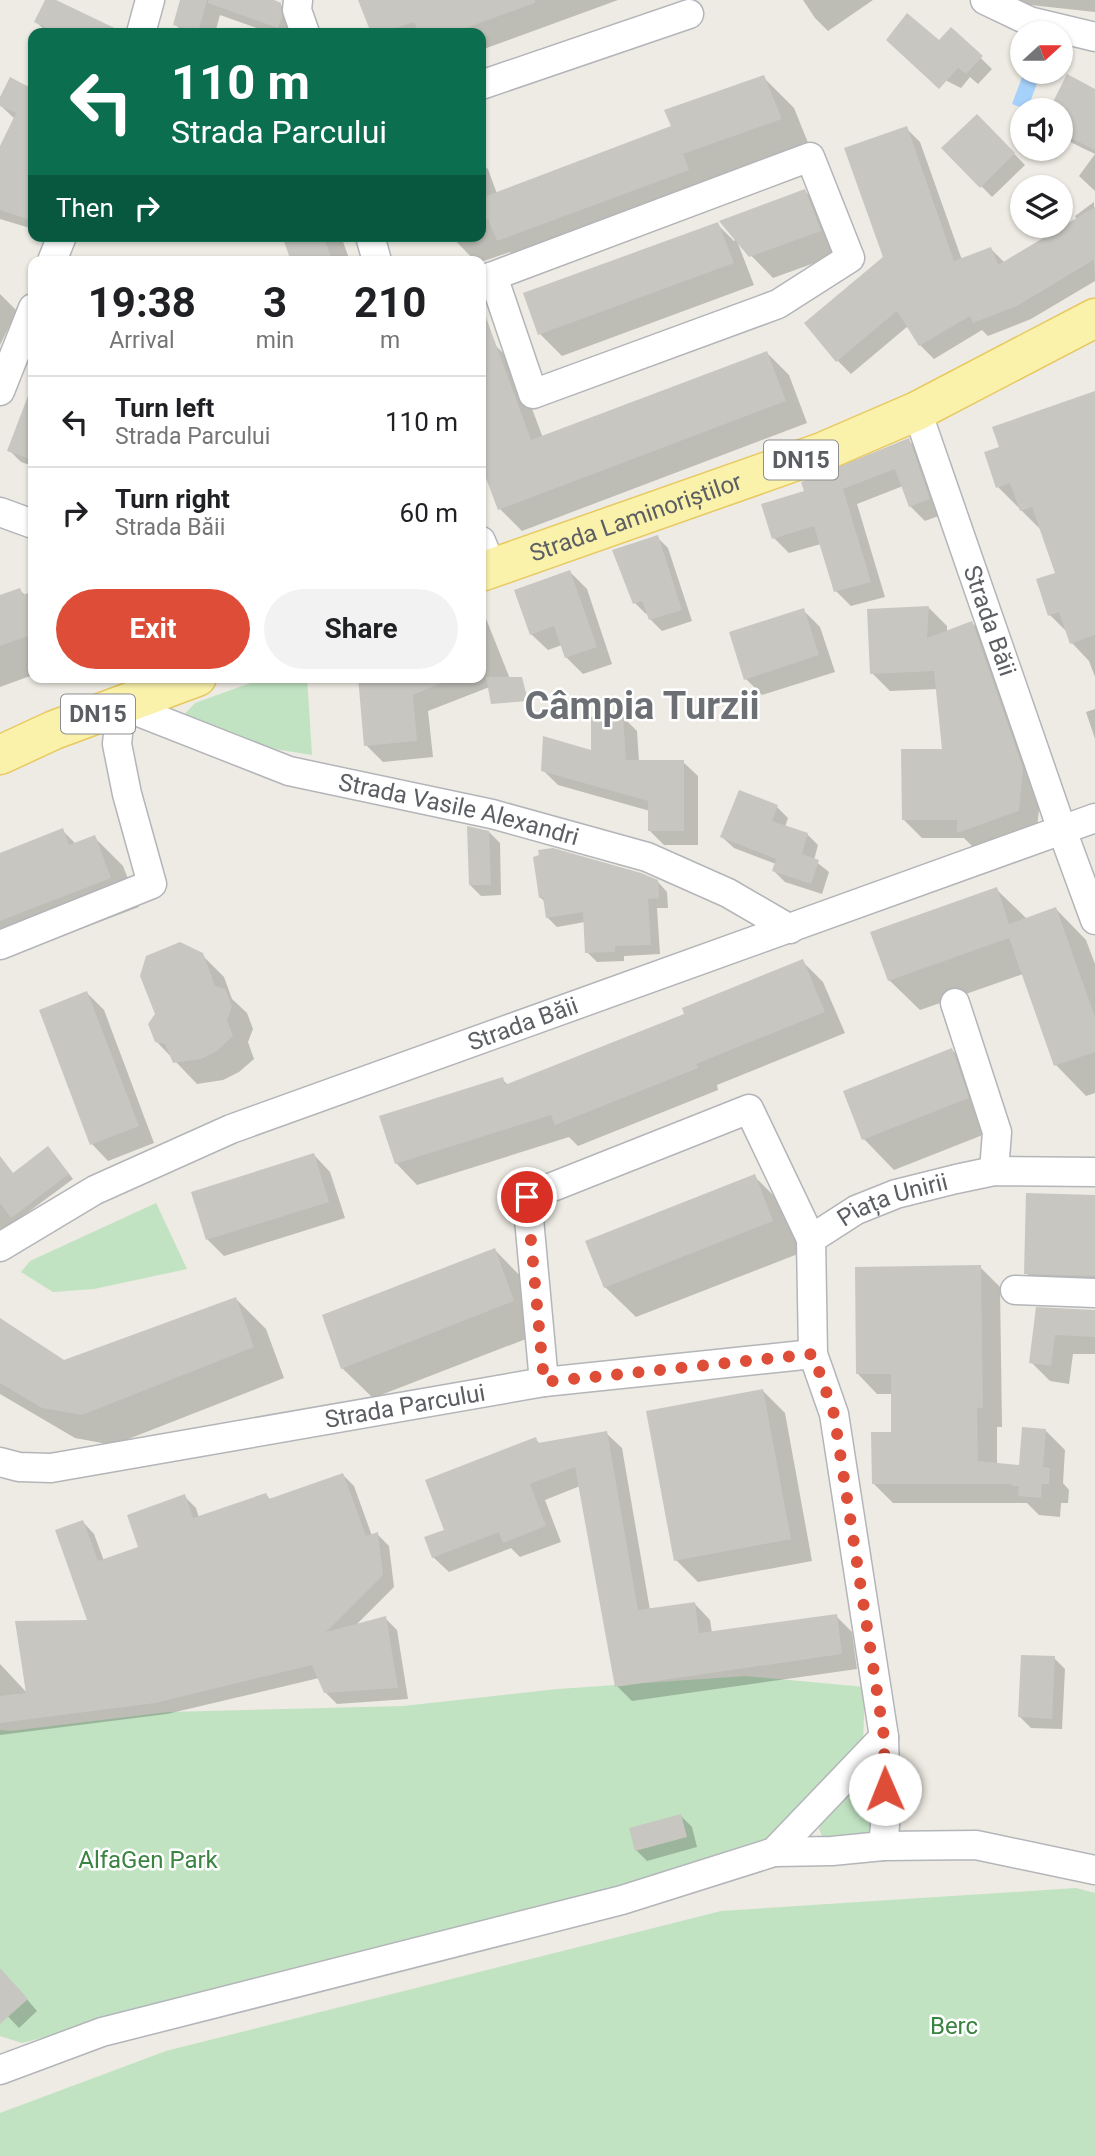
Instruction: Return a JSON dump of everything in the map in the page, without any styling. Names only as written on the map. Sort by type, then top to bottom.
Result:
[{"type":"main road","name":"Strada Laminoriștilor","points":[[486,560],[799,461],[917,411],[1092,325]]},
{"type":"main road","name":"DN15","points":[[0,755],[54,730],[181,683]]},
{"type":"street","points":[[142,28],[150,0]]},
{"type":"street","points":[[298,0],[303,28]]},
{"type":"street","points":[[985,0],[1029,21],[1095,37]]},
{"type":"street","points":[[486,83],[690,14]]},
{"type":"street","points":[[810,157],[850,258],[778,304],[533,394],[487,278],[810,157]]},
{"type":"street","points":[[0,390],[28,320]]},
{"type":"street","name":"Strada Băii","points":[[917,411],[1062,830]]},
{"type":"street","points":[[0,512],[28,522]]},
{"type":"street","points":[[0,945],[152,884],[127,794],[117,744],[121,705]]},
{"type":"street","name":"Strada Vasile Alexandri","points":[[121,705],[289,771],[492,814],[647,857],[728,893],[790,929]]},
{"type":"street","name":"Strada Băii","points":[[4,1238],[95,1189],[231,1129],[1095,818]]},
{"type":"street","points":[[1062,830],[1095,920]]},
{"type":"street","points":[[955,1003],[997,1132],[994,1171]]},
{"type":"street","points":[[544,1382],[527,1197],[749,1109],[811,1238]]},
{"type":"street","name":"Piața Unirii","points":[[883,1846],[886,1815],[884,1737],[834,1414],[813,1354],[811,1238],[856,1210],[896,1194],[994,1171],[1095,1172]]},
{"type":"street","points":[[1015,1290],[1095,1293]]},
{"type":"street","name":"Strada Parcului","points":[[0,1462],[19,1467],[51,1468],[544,1382],[813,1354]]},
{"type":"street","points":[[774,1852],[884,1737]]},
{"type":"street","points":[[0,2070],[102,2032],[622,1900],[774,1852],[832,1851],[883,1846],[976,1846],[1095,1870]]},
{"type":"green space","points":[[250,683],[307,683],[312,755],[268,748],[182,717],[195,703]]},
{"type":"green space","points":[[156,1203],[187,1269],[94,1289],[53,1292],[21,1272],[30,1261]]},
{"type":"green space","name":"AlfaGen Park","points":[[746,1676],[865,1687],[863,1745],[760,1849],[741,1857],[22,2043],[0,2036],[0,1730],[168,1712],[403,1706],[558,1689]]},
{"type":"green space","points":[[866,1775],[871,1779],[877,1826],[873,1836],[823,1838],[819,1829],[821,1818]]},
{"type":"green space","name":"Berc","points":[[1076,1888],[1095,1893],[1095,2156],[0,2156],[0,2113],[166,2051],[721,1911]]},
{"type":"water","points":[[1020,84],[1037,84],[1032,98],[1014,98]]},
{"type":"building","points":[[45,0],[56,0],[115,28],[47,28],[34,22]]},
{"type":"building","points":[[180,0],[207,0],[199,28],[173,25]]},
{"type":"building","points":[[208,0],[274,0],[281,3],[282,17],[278,28],[208,3]]},
{"type":"building","points":[[358,0],[535,0],[535,3],[466,28],[417,28],[414,22],[396,28],[369,28]]},
{"type":"building","points":[[907,13],[939,40],[951,27],[983,56],[966,74],[958,68],[939,89],[886,40]]},
{"type":"building","points":[[764,75],[782,119],[683,154],[689,170],[497,241],[486,220],[486,196],[671,126],[664,110]]},
{"type":"building","points":[[10,77],[28,86],[28,219],[0,210],[0,146],[16,113],[0,106],[0,97]]},
{"type":"building","points":[[1073,77],[1095,89],[1095,150],[1073,139],[1073,98],[1055,98],[1062,84],[1073,84]]},
{"type":"building","points":[[977,114],[1010,148],[1010,158],[980,188],[941,148]]},
{"type":"building","points":[[907,126],[954,261],[991,247],[998,265],[1043,238],[1073,238],[1073,220],[1095,207],[1095,259],[1017,306],[973,323],[970,316],[919,346],[897,311],[836,362],[804,323],[883,257],[844,148]]},
{"type":"building","points":[[805,189],[821,231],[749,257],[719,221]]},
{"type":"building","points":[[718,222],[734,263],[538,335],[523,293]]},
{"type":"building","points":[[284,242],[325,242],[331,256],[289,256]]},
{"type":"building","points":[[486,317],[531,440],[767,351],[786,401],[498,510],[486,478]]},
{"type":"building","points":[[1095,391],[1095,635],[1070,644],[1059,612],[1048,616],[1036,579],[1055,573],[1032,507],[1020,511],[1010,483],[996,488],[984,452],[999,447],[992,427]]},
{"type":"building","points":[[28,396],[28,458],[7,451]]},
{"type":"building","points":[[909,438],[930,499],[909,507],[895,469],[843,489],[871,582],[834,592],[814,526],[772,539],[761,504],[804,491],[801,482]]},
{"type":"building","points":[[658,535],[682,610],[649,620],[642,601],[633,604],[612,550]]},
{"type":"building","points":[[570,570],[597,647],[565,658],[554,626],[530,635],[514,590]]},
{"type":"building","points":[[20,588],[23,595],[28,593],[28,636],[0,646],[0,595]]},
{"type":"building","points":[[929,606],[927,638],[972,621],[1023,768],[1019,811],[957,833],[957,820],[902,820],[901,749],[942,749],[934,671],[870,674],[867,609]]},
{"type":"building","points":[[804,608],[819,655],[744,680],[729,632]]},
{"type":"building","points":[[486,677],[522,677],[528,701],[491,704]]},
{"type":"building","points":[[359,683],[441,683],[413,695],[417,741],[364,746]]},
{"type":"building","points":[[623,715],[626,760],[684,760],[684,831],[648,831],[648,801],[541,771],[543,736],[591,750],[591,717]]},
{"type":"building","points":[[739,790],[778,805],[772,821],[808,833],[802,854],[819,860],[811,884],[772,871],[776,859],[720,837]]},
{"type":"building","points":[[467,826],[489,831],[491,885],[469,885]]},
{"type":"building","points":[[63,828],[69,845],[95,835],[111,878],[0,921],[0,853]]},
{"type":"building","points":[[553,848],[658,880],[659,898],[648,899],[651,945],[615,946],[615,952],[585,953],[583,912],[546,918],[543,897],[539,898],[533,857],[539,855],[538,850]]},
{"type":"building","points":[[997,887],[1009,924],[1056,907],[1095,1017],[1095,1052],[1054,1066],[1009,938],[888,981],[870,932]]},
{"type":"building","points":[[180,942],[203,953],[215,986],[225,989],[232,1006],[227,1020],[233,1036],[217,1051],[201,1059],[173,1063],[165,1044],[155,1042],[148,1024],[155,1014],[140,976],[146,956]]},
{"type":"building","points":[[803,959],[825,1012],[696,1064],[698,1068],[555,1125],[551,1115],[395,1164],[379,1116],[503,1077],[505,1085],[684,1014],[682,1008]]},
{"type":"building","points":[[87,991],[139,1126],[90,1145],[39,1010]]},
{"type":"building","points":[[952,1048],[969,1098],[862,1140],[843,1091]]},
{"type":"building","points":[[48,1146],[69,1174],[11,1218],[0,1203],[0,1156],[13,1173]]},
{"type":"building","points":[[314,1153],[329,1202],[206,1240],[191,1192]]},
{"type":"building","points":[[755,1174],[773,1221],[604,1288],[585,1241]]},
{"type":"building","points":[[1026,1193],[1095,1195],[1095,1276],[1024,1274]]},
{"type":"building","points":[[495,1248],[514,1301],[341,1369],[322,1315]]},
{"type":"building","points":[[981,1265],[983,1408],[977,1408],[978,1461],[1019,1465],[1022,1427],[1046,1429],[1043,1467],[1050,1468],[1049,1484],[1042,1484],[1041,1498],[1018,1496],[1019,1486],[1012,1484],[872,1484],[871,1432],[891,1432],[891,1374],[856,1374],[855,1267]]},
{"type":"building","points":[[236,1297],[254,1347],[82,1415],[42,1408],[0,1383],[0,1318],[64,1360]]},
{"type":"building","points":[[1036,1307],[1095,1310],[1095,1337],[1055,1335],[1051,1366],[1029,1363]]},
{"type":"building","points":[[763,1389],[791,1539],[674,1561],[646,1411]]},
{"type":"building","points":[[607,1431],[638,1610],[695,1602],[699,1633],[837,1614],[842,1654],[615,1687],[575,1467],[530,1484],[546,1526],[503,1543],[499,1532],[432,1558],[424,1537],[444,1530],[425,1480],[536,1437],[538,1443]]},
{"type":"building","points":[[343,1473],[366,1536],[378,1532],[383,1575],[326,1632],[386,1616],[398,1688],[324,1693],[312,1665],[155,1703],[0,1723],[0,1696],[26,1693],[15,1621],[87,1620],[55,1530],[83,1520],[98,1561],[138,1547],[127,1515],[185,1494],[193,1518],[266,1493],[269,1499]]},
{"type":"building","points":[[1021,1655],[1055,1656],[1052,1719],[1018,1717]]},
{"type":"building","points":[[681,1814],[687,1837],[635,1851],[629,1828]]},
{"type":"building","points":[[0,1968],[28,1999],[0,2024]]},
{"type":"district","name":"Câmpia Turzii","points":[[642,706]]},
{"type":"route","points":[[527,1197],[544,1382],[813,1354],[834,1414],[884,1737],[885,1789]]}]
